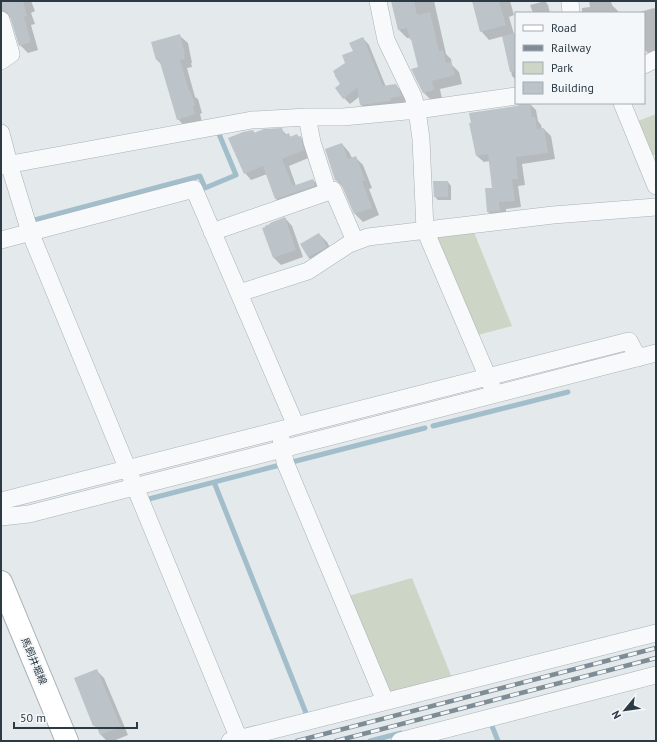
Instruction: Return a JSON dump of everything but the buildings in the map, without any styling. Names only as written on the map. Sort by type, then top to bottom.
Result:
[{"type":"main road","name":"馬飼井堀線","points":[[1,582],[67,741]]},
{"type":"street","points":[[378,1],[386,40],[413,96],[417,110],[421,139],[425,230],[495,394]]},
{"type":"street","points":[[570,1],[571,12]]},
{"type":"street","points":[[1,20],[11,54],[1,61]]},
{"type":"street","points":[[645,64],[656,59]]},
{"type":"street","points":[[5,165],[252,120],[343,117],[417,110],[515,96]]},
{"type":"street","points":[[622,104],[656,186]]},
{"type":"street","points":[[307,117],[312,142],[328,192]]},
{"type":"street","points":[[1,133],[5,165],[30,232],[136,487],[234,740],[656,633]]},
{"type":"street","points":[[1,240],[194,189],[239,293],[288,428],[283,449],[285,462],[385,701]]},
{"type":"street","points":[[212,232],[333,190],[355,241]]},
{"type":"street","points":[[239,293],[308,271],[349,244],[368,237],[553,215],[656,206]]},
{"type":"street","points":[[1,501],[629,341],[638,358]]},
{"type":"street","points":[[1,517],[29,514],[656,353]]},
{"type":"street","points":[[400,741],[430,737],[656,675]]},
{"type":"green space","points":[[656,114],[656,154],[652,156],[638,121]]},
{"type":"green space","points":[[473,230],[512,326],[474,336],[436,235]]},
{"type":"green space","points":[[412,578],[452,678],[393,693],[383,689],[345,597]]},
{"type":"waterway","points":[[31,221],[200,176],[205,188],[236,175],[219,134]]},
{"type":"waterway","points":[[433,426],[568,392]]},
{"type":"waterway","points":[[292,462],[425,428]]},
{"type":"waterway","points":[[145,500],[280,465]]},
{"type":"waterway","points":[[214,482],[306,713]]},
{"type":"waterway","points":[[492,726],[498,741]]},
{"type":"waterway","points":[[370,741],[401,733]]},
{"type":"railway","points":[[297,741],[656,648]]},
{"type":"railway","points":[[336,741],[656,658]]}]
